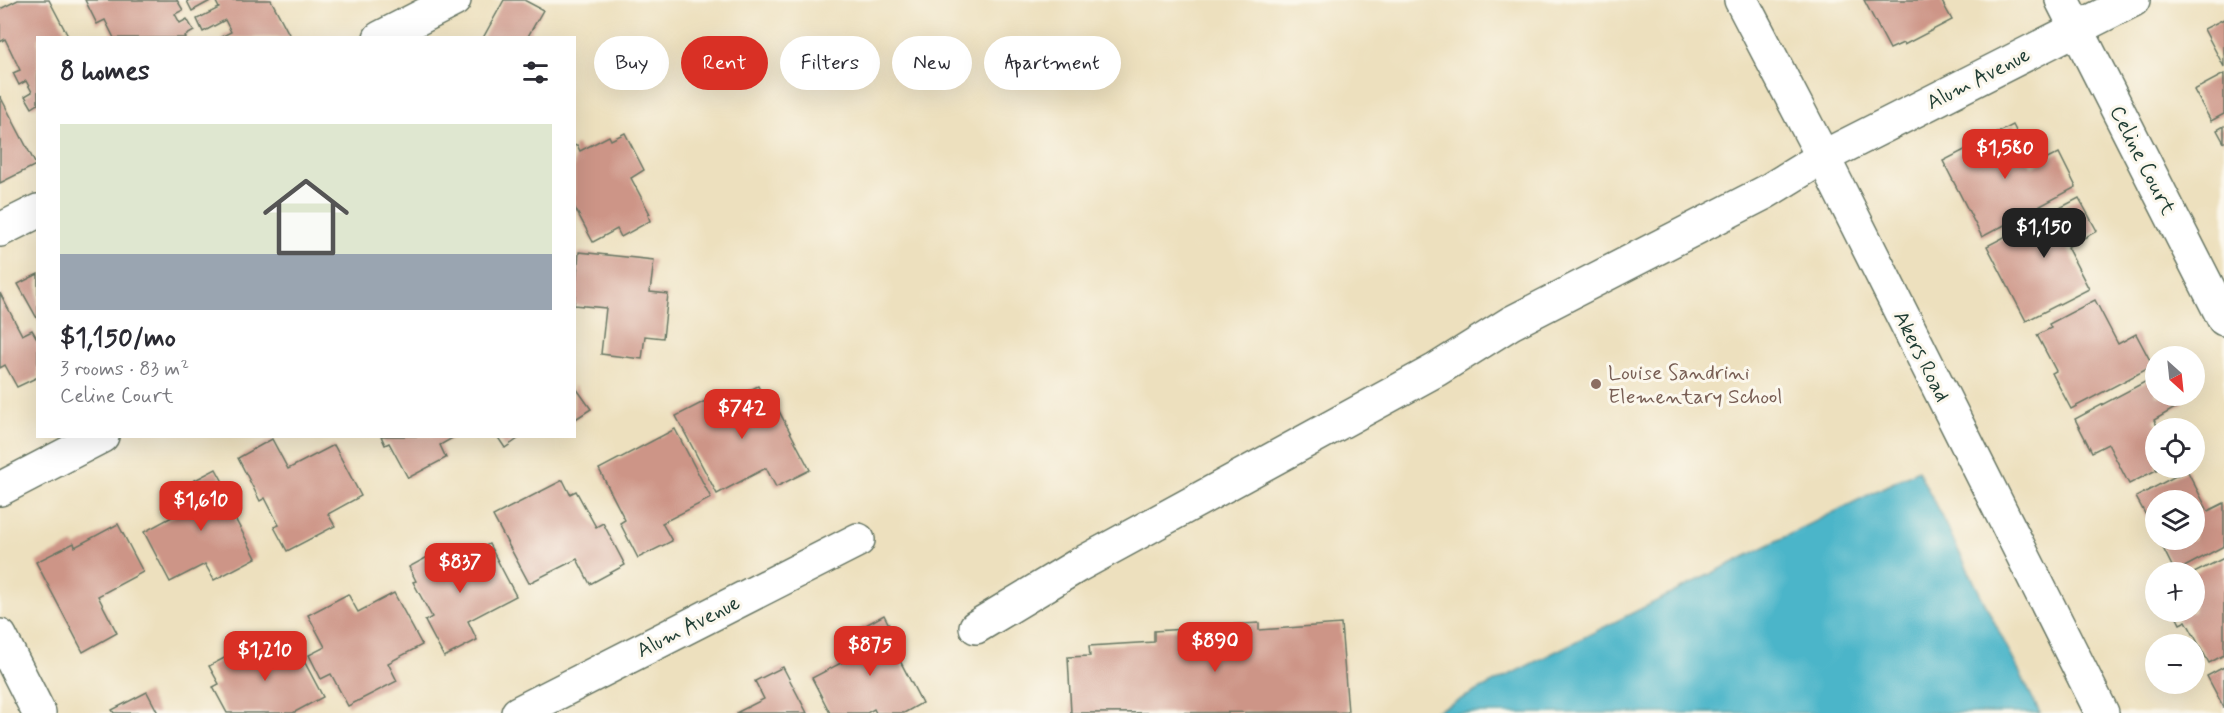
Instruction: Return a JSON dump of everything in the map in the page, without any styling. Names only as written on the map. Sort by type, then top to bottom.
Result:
[{"type":"street","points":[[384,36],[454,0]]},
{"type":"street","name":"Akers Road","points":[[1741,0],[1823,157],[2102,713]]},
{"type":"street","name":"Celine Court","points":[[2062,0],[2224,319]]},
{"type":"street","name":"Alum Avenue","points":[[976,627],[1077,566],[1436,370],[1511,322],[1766,192],[1823,157],[2133,0]]},
{"type":"street","points":[[0,230],[36,212]]},
{"type":"street","points":[[0,489],[98,438]]},
{"type":"street","name":"Alum Avenue","points":[[518,713],[858,540]]},
{"type":"street","points":[[0,636],[39,713]]},
{"type":"water","points":[[1918,470],[2040,713],[1433,713]]},
{"type":"building","points":[[18,0],[49,0],[68,36],[36,36],[36,105],[32,108],[25,96],[32,92],[26,81],[19,85],[13,73],[20,70],[5,39],[0,42],[0,9]]},
{"type":"building","points":[[85,0],[177,0],[183,10],[175,14],[180,23],[187,19],[194,31],[185,36],[113,36],[105,20],[97,24]]},
{"type":"building","points":[[212,0],[192,11],[187,1]]},
{"type":"building","points":[[215,0],[271,0],[290,36],[223,36],[231,32],[225,20],[203,32],[197,19],[219,8]]},
{"type":"building","points":[[504,0],[524,0],[543,10],[528,36],[484,36]]},
{"type":"building","points":[[1864,0],[1941,0],[1952,20],[1904,45],[1903,43],[1890,49]]},
{"type":"building","points":[[2224,19],[2224,67],[2204,29]]},
{"type":"building","points":[[2224,74],[2224,114],[2211,121],[2194,90]]},
{"type":"building","points":[[0,96],[36,165],[0,183]]},
{"type":"building","points":[[2013,125],[2029,156],[2027,157],[2032,167],[2059,153],[2076,187],[1982,237],[1943,161]]},
{"type":"building","points":[[2224,126],[2224,143],[2217,130]]},
{"type":"building","points":[[625,133],[644,170],[631,178],[650,214],[648,215],[650,221],[621,237],[617,229],[593,242],[576,210],[576,145],[580,151],[609,136],[611,140]]},
{"type":"building","points":[[2079,198],[2097,231],[2067,247],[2089,289],[2026,321],[1987,246]]},
{"type":"building","points":[[579,252],[654,260],[650,292],[668,294],[663,338],[645,336],[642,359],[601,354],[606,308],[576,305]]},
{"type":"building","points":[[36,275],[36,316],[18,284]]},
{"type":"building","points":[[0,293],[22,335],[32,330],[36,337],[36,378],[17,387],[5,365],[0,368]]},
{"type":"building","points":[[2095,300],[2118,344],[2136,334],[2145,351],[2145,370],[2071,409],[2052,373],[2056,371],[2037,335],[2051,328],[2049,324]]},
{"type":"building","points":[[2145,382],[2145,406],[2179,406],[2158,418],[2145,418],[2145,476],[2129,484],[2108,444],[2092,452],[2075,419]]},
{"type":"building","points":[[758,386],[766,401],[772,398],[810,470],[776,487],[766,468],[717,494],[676,416],[715,396],[720,405]]},
{"type":"building","points":[[576,388],[591,409],[576,419]]},
{"type":"building","points":[[675,429],[711,498],[662,523],[672,541],[638,558],[620,523],[625,520],[599,469]]},
{"type":"building","points":[[382,438],[452,438],[440,445],[446,458],[408,478],[389,443],[385,445]]},
{"type":"building","points":[[498,438],[519,438],[505,448]]},
{"type":"building","points":[[272,439],[288,469],[334,445],[361,496],[328,514],[335,526],[287,551],[274,527],[279,525],[265,498],[260,501],[238,458]]},
{"type":"building","points":[[216,469],[235,504],[229,507],[256,558],[214,580],[205,564],[170,582],[144,532],[183,511],[172,492]]},
{"type":"building","points":[[2172,478],[2191,478],[2197,490],[2149,490]]},
{"type":"building","points":[[563,480],[570,494],[576,491],[596,527],[603,523],[625,565],[590,584],[577,559],[529,583],[493,516]]},
{"type":"building","points":[[2145,492],[2145,514],[2136,497]]},
{"type":"building","points":[[2224,503],[2224,546],[2194,562],[2170,562],[2164,550],[2205,550],[2205,505],[2208,511]]},
{"type":"building","points":[[118,524],[143,572],[98,596],[117,633],[83,652],[36,562],[74,543],[75,547]]},
{"type":"building","points":[[489,544],[516,596],[468,621],[477,640],[444,657],[425,621],[432,617],[413,582],[416,581],[409,567],[446,547],[454,562]]},
{"type":"building","points":[[2224,558],[2224,655],[2209,663],[2205,656],[2205,634],[2193,634],[2187,622],[2205,622],[2205,568]]},
{"type":"building","points":[[394,593],[422,645],[388,663],[397,681],[348,706],[331,674],[321,679],[309,655],[325,647],[308,615],[348,594],[358,612]]},
{"type":"building","points":[[884,615],[902,650],[896,653],[922,703],[904,713],[876,713],[874,709],[867,713],[830,713],[812,678],[864,651],[853,632]]},
{"type":"building","points":[[1259,623],[1259,630],[1341,624],[1348,712],[1071,713],[1068,657],[1090,656],[1089,646],[1154,642],[1154,631],[1200,628],[1200,637],[1228,636],[1227,625]]},
{"type":"building","points":[[253,643],[262,660],[295,644],[323,697],[293,713],[227,713],[213,687],[219,684],[209,666]]},
{"type":"building","points":[[783,667],[807,713],[736,713],[764,699],[755,681]]},
{"type":"building","points":[[2224,667],[2224,708],[2207,676]]},
{"type":"building","points":[[147,692],[158,713],[114,713],[112,710]]},
{"type":"place","name":"Louise Sandrini Elementary School","points":[[1596,384]]}]
